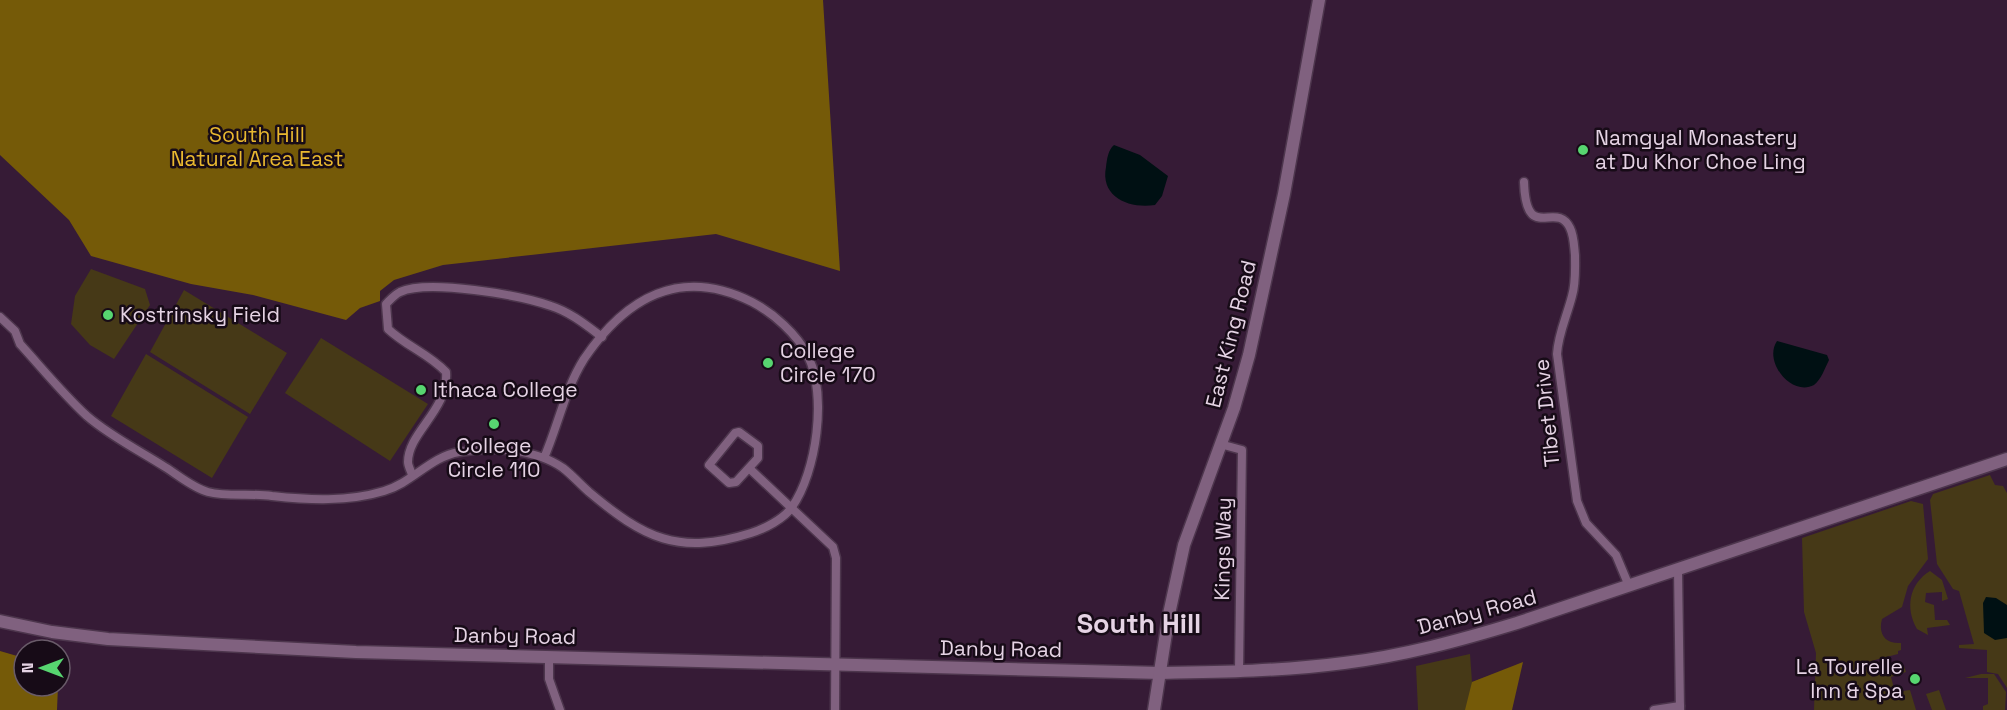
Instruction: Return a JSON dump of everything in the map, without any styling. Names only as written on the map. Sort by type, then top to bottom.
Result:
[{"type":"main road","name":"East King Road","points":[[1154,710],[1169,614],[1184,545],[1249,355],[1284,194],[1319,0]]},
{"type":"main road","name":"Danby Road","points":[[0,621],[52,632],[108,639],[348,651],[1161,673],[1239,671],[1345,663],[1449,643],[1678,570],[2007,459]]},
{"type":"street","name":"Tibet Drive","points":[[1524,182],[1525,206],[1528,211],[1533,216],[1561,219],[1567,223],[1573,235],[1574,289],[1557,354],[1572,479],[1577,501],[1586,523],[1616,555],[1629,586]]},
{"type":"street","points":[[412,475],[408,462],[412,448],[443,398],[447,386],[446,372],[428,355],[397,338],[387,329],[386,304],[392,298],[401,292],[431,286],[504,296],[550,305],[568,313],[602,337]]},
{"type":"street","points":[[0,317],[15,331],[20,344],[90,419],[207,492],[319,500],[382,492],[396,487],[433,461],[458,452],[523,452],[544,458],[563,468],[600,501],[650,536],[678,542],[706,542],[753,532],[776,521],[792,508],[810,464],[818,431],[817,393],[808,356],[788,329],[766,309],[713,287],[683,286],[651,295],[624,312],[583,361],[569,390],[544,458]]},
{"type":"street","points":[[740,432],[753,441],[759,452],[750,469],[733,484],[709,465],[735,433],[740,432]]},
{"type":"street","name":"Kings Way","points":[[1220,444],[1242,450],[1239,671]]},
{"type":"street","points":[[750,469],[833,547],[836,558],[836,710]]},
{"type":"street","points":[[1654,710],[1680,708],[1678,570]]},
{"type":"street","points":[[549,656],[549,679],[560,710]]},
{"type":"shaded area","points":[[1114,145],[1140,155],[1168,176],[1162,196],[1155,205],[1126,203],[1118,199],[1107,186],[1105,177],[1108,155]]},
{"type":"shaded area","name":"Kostrinsky Field","points":[[91,269],[145,289],[150,305],[114,359],[90,345],[71,324],[75,296]]},
{"type":"shaded area","points":[[184,290],[287,353],[250,414],[150,352]]},
{"type":"shaded area","points":[[321,338],[428,404],[390,461],[285,393]]},
{"type":"shaded area","points":[[1777,341],[1827,355],[1829,360],[1823,374],[1814,385],[1797,386],[1788,382],[1782,375],[1776,367],[1774,358]]},
{"type":"shaded area","points":[[146,354],[248,417],[212,478],[111,416]]},
{"type":"shaded area","points":[[1990,475],[1995,485],[2003,486],[2007,493],[2007,688],[1998,674],[1987,672],[1987,650],[1959,648],[1959,645],[1974,644],[1959,591],[1953,589],[1937,564],[1930,500],[1933,494]]},
{"type":"shaded area","points":[[1911,501],[1923,504],[1928,559],[1908,586],[1902,607],[1882,619],[1881,629],[1884,637],[1891,642],[1901,643],[1901,650],[1898,654],[1871,661],[1867,665],[1872,677],[1904,666],[1906,672],[1891,677],[1895,692],[1910,690],[1916,710],[1814,710],[1816,653],[1804,612],[1802,538]]},
{"type":"shaded area","points":[[1930,571],[1942,580],[1948,599],[1942,601],[1942,592],[1926,593],[1925,602],[1934,605],[1935,620],[1947,620],[1950,625],[1927,628],[1928,635],[1917,629],[1910,605],[1917,583]]},
{"type":"shaded area","points":[[1986,597],[1996,598],[2007,605],[2007,638],[1995,640],[1984,633],[1983,603]]},
{"type":"shaded area","points":[[1470,654],[1472,682],[1496,673],[1498,710],[1418,710],[1416,666]]},
{"type":"shaded area","points":[[1994,674],[2006,692],[2005,710],[1983,710],[1983,706],[1988,704],[1988,678],[1965,678]]},
{"type":"shaded area","points":[[1939,690],[1946,710],[1932,710],[1926,694]]},
{"type":"green space","name":"South Hill Natural Area East","points":[[0,0],[823,0],[840,271],[716,234],[443,265],[394,280],[380,291],[380,301],[360,308],[346,320],[253,295],[191,284],[91,256],[69,220],[0,155]]},
{"type":"green space","points":[[0,651],[12,654],[12,698],[58,698],[57,710],[0,710]]},
{"type":"green space","points":[[1523,662],[1512,710],[1465,710],[1472,682]]},
{"type":"place","name":"Namgyal Monastery at Du Khor Choe Ling","points":[[1583,150]]},
{"type":"place","name":"Kostrinsky Field","points":[[108,315]]},
{"type":"place","name":"College Circle 170","points":[[768,363]]},
{"type":"place","name":"Ithaca College","points":[[421,390]]},
{"type":"place","name":"College Circle 110","points":[[494,424]]},
{"type":"place","name":"La Tourelle Inn & Spa","points":[[1915,679]]},
{"type":"district","name":"South Hill","points":[[1139,624]]}]
